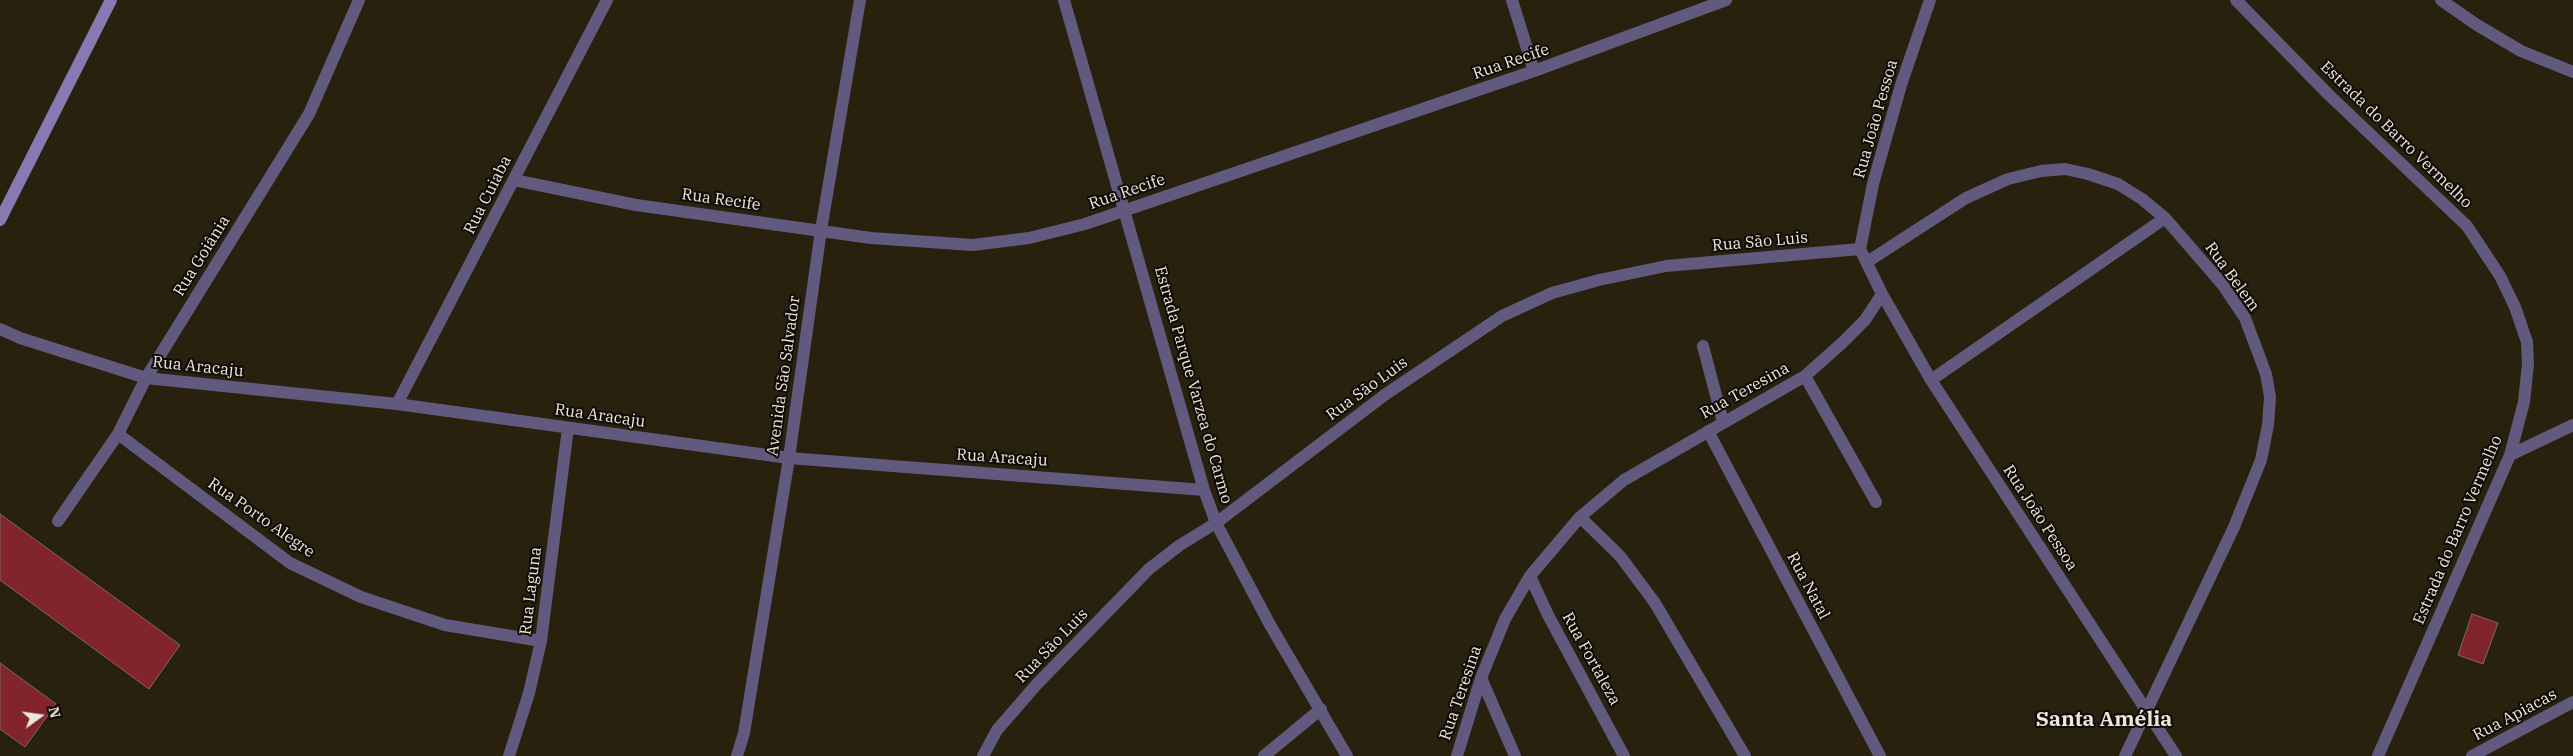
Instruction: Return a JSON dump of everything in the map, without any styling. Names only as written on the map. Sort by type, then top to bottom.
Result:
[{"type":"main road","points":[[0,220],[111,0]]},
{"type":"street","name":"Rua Goiânia","points":[[58,521],[118,434],[146,378],[309,114],[359,0]]},
{"type":"street","name":"Rua Cuiaba","points":[[397,404],[607,0]]},
{"type":"street","name":"Avenida São Salvador","points":[[737,756],[744,733],[789,458],[821,230],[860,0]]},
{"type":"street","name":"Estrada Parque Varzea do Carmo","points":[[1064,0],[1204,490],[1216,523],[1269,623],[1347,756]]},
{"type":"street","points":[[1512,0],[1534,71]]},
{"type":"street","name":"Rua Recife","points":[[514,180],[636,205],[871,238],[973,245],[1029,238],[1085,224],[1534,71],[1726,0]]},
{"type":"street","name":"Rua João Pessoa","points":[[1860,249],[1875,175],[1901,85],[1930,0]]},
{"type":"street","name":"Estrada do Barro Vermelho","points":[[2236,0],[2329,95],[2467,226],[2500,276],[2515,307],[2527,342],[2524,402],[2510,456],[2378,756]]},
{"type":"street","points":[[2441,0],[2521,52],[2573,72]]},
{"type":"street","name":"Rua Belem","points":[[1867,262],[1966,198],[2008,179],[2042,171],[2065,169],[2118,184],[2142,199],[2165,218],[2222,284],[2245,318],[2266,374],[2270,397],[2268,426],[2261,460],[2234,528],[2125,756]]},
{"type":"street","points":[[1932,380],[2165,218]]},
{"type":"street","points":[[1860,249],[1882,294]]},
{"type":"street","name":"Rua São Luis","points":[[982,756],[997,730],[1037,684],[1149,569],[1180,545],[1216,523],[1386,394],[1502,316],[1552,293],[1599,280],[1666,266],[1860,249]]},
{"type":"street","name":"Rua João Pessoa","points":[[1882,294],[1932,380],[2176,756]]},
{"type":"street","name":"Rua Teresina","points":[[1457,756],[1481,678],[1505,618],[1530,576],[1580,518],[1624,480],[1805,376],[1865,320],[1882,294]]},
{"type":"street","name":"Rua Aracaju","points":[[0,329],[20,338],[146,378],[397,404],[789,458],[1204,490]]},
{"type":"street","points":[[1703,346],[1723,422]]},
{"type":"street","points":[[1805,376],[1876,502]]},
{"type":"street","points":[[2510,456],[2573,425]]},
{"type":"street","name":"Rua Laguna","points":[[509,756],[529,693],[541,641],[568,428]]},
{"type":"street","name":"Rua Natal","points":[[1708,431],[1880,756]]},
{"type":"street","name":"Rua Porto Alegre","points":[[118,434],[298,567],[361,597],[445,625],[541,641]]},
{"type":"street","points":[[1580,518],[1620,556],[1656,603],[1744,756]]},
{"type":"street","name":"Rua Fortaleza","points":[[1530,576],[1548,615],[1624,756]]},
{"type":"street","points":[[1481,678],[1515,756]]},
{"type":"street","name":"Rua Apiacas","points":[[2472,756],[2573,702]]},
{"type":"street","points":[[1264,756],[1321,709]]},
{"type":"building","points":[[0,514],[180,645],[149,689],[0,580]]},
{"type":"building","points":[[2472,614],[2498,623],[2483,664],[2458,655]]},
{"type":"building","points":[[0,663],[56,704],[25,747],[0,729]]},
{"type":"district","name":"Santa Amélia","points":[[2104,720]]}]
